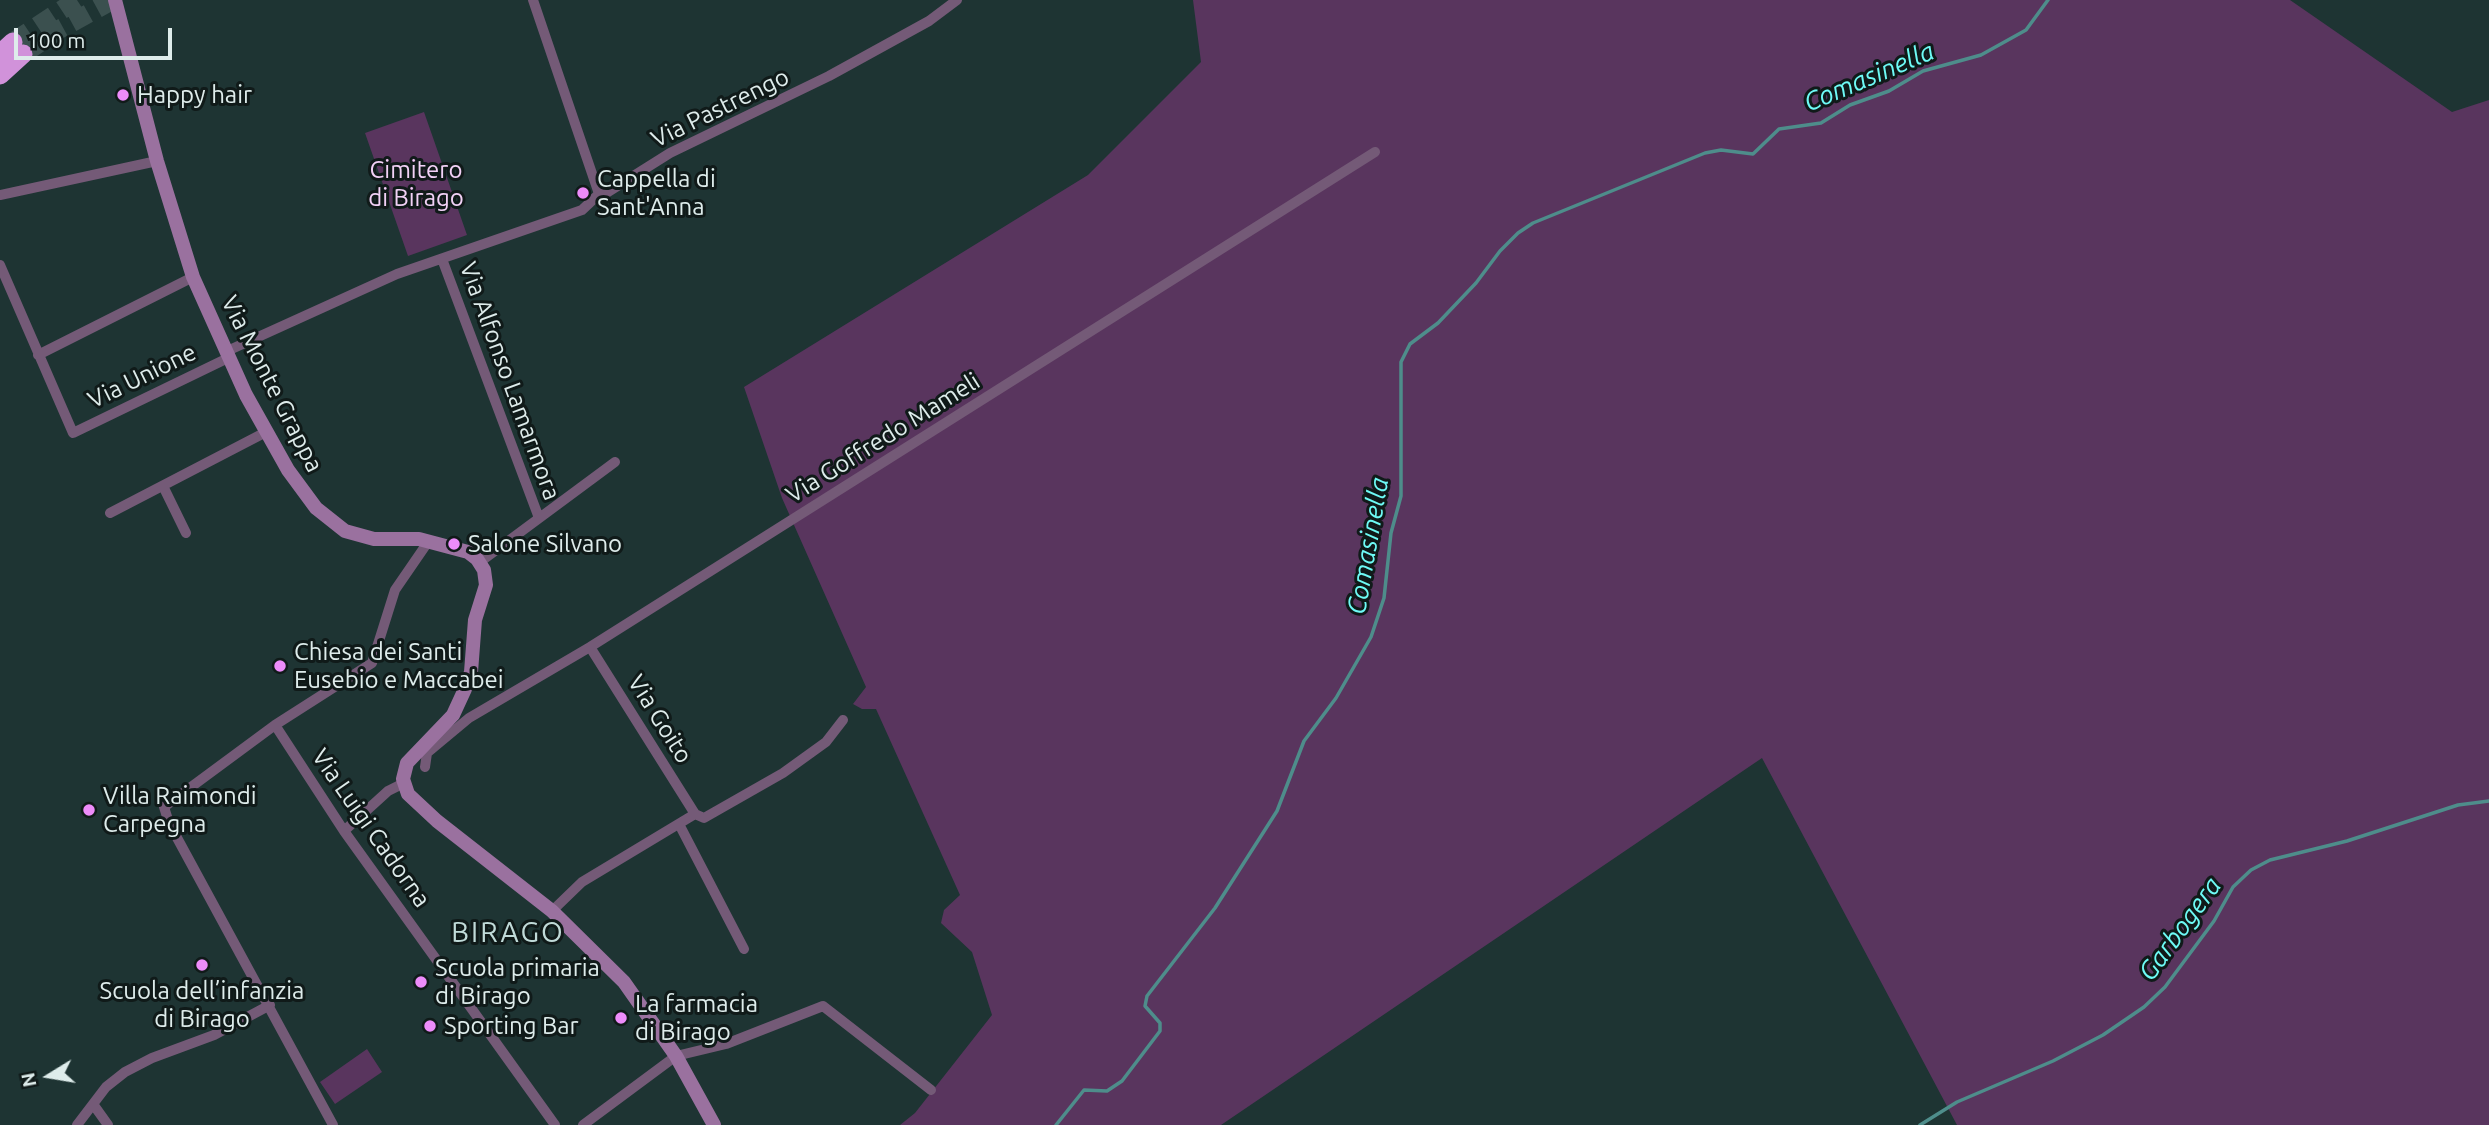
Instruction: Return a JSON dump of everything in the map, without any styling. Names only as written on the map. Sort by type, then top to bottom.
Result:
[{"type":"highway","points":[[0,75],[12,50]]},
{"type":"street","name":"Via Monte Grappa","points":[[115,0],[157,161],[193,277],[227,355],[266,432],[306,497],[338,527],[362,538],[412,538],[468,552],[480,562]]},
{"type":"street","points":[[533,0],[599,194]]},
{"type":"street","name":"Via Pastrengo","points":[[227,355],[397,274],[582,210],[599,194],[608,192],[670,153],[829,76],[929,21],[957,0]]},
{"type":"street","name":"Via Goffredo Mameli","points":[[425,767],[427,754],[469,718],[590,647],[1375,152]]},
{"type":"street","points":[[0,195],[157,161]]},
{"type":"street","name":"Via Alfonso Lamarmora","points":[[442,259],[539,518]]},
{"type":"street","points":[[0,265],[38,355],[193,277]]},
{"type":"street","name":"Via Unione","points":[[38,355],[73,432],[227,355]]},
{"type":"street","points":[[110,513],[266,432]]},
{"type":"street","points":[[614,462],[480,562],[486,574],[486,585],[475,620],[471,671],[465,689],[453,715],[410,760],[404,771],[404,783],[411,799],[552,911],[624,982],[676,1056],[714,1125]]},
{"type":"street","points":[[163,486],[186,533]]},
{"type":"street","points":[[333,1125],[169,823],[164,807],[275,725],[372,663],[395,590],[428,542]]},
{"type":"street","name":"Via Goito","points":[[590,647],[695,814]]},
{"type":"street","points":[[552,911],[582,882],[695,814],[704,818],[783,773],[825,742],[843,720]]},
{"type":"street","name":"Via Luigi Cadorna","points":[[275,725],[344,831],[555,1125]]},
{"type":"street","points":[[344,831],[388,790],[404,783]]},
{"type":"street","points":[[679,824],[744,948]]},
{"type":"street","points":[[77,1125],[106,1087],[134,1067],[214,1035],[270,1005]]},
{"type":"street","points":[[583,1125],[676,1056],[726,1044],[823,1006],[931,1090]]},
{"type":"street","points":[[93,1104],[108,1125]]},
{"type":"green space","points":[[1193,0],[2290,0],[2452,112],[2489,100],[2489,1125],[1957,1125],[1762,758],[1221,1125],[900,1125],[915,1113],[992,1015],[972,952],[941,923],[944,910],[960,895],[876,709],[862,709],[853,704],[866,687],[782,498],[744,387],[1088,175],[1201,62]]},
{"type":"green space","name":"Cimitero di Birago","points":[[424,112],[467,235],[408,256],[365,133]]},
{"type":"green space","points":[[367,1049],[382,1072],[335,1104],[320,1082]]},
{"type":"waterway","name":"Comasinella","points":[[1056,1125],[1084,1090],[1107,1091],[1122,1081],[1160,1031],[1160,1023],[1145,1006],[1147,996],[1215,908],[1277,811],[1304,741],[1336,698],[1371,637],[1384,598],[1391,533],[1401,496],[1401,362],[1410,344],[1438,323],[1476,283],[1500,251],[1533,223],[1705,153],[1721,150],[1753,154],[1779,129],[1821,123],[1850,105],[1889,91],[1923,71],[1981,55],[2026,30],[2048,0]]},
{"type":"waterway","name":"Garbogera","points":[[1920,1125],[1957,1102],[2053,1061],[2103,1035],[2144,1007],[2165,987],[2214,921],[2233,887],[2251,870],[2270,860],[2347,841],[2458,805],[2489,801]]},
{"type":"tunnel","points":[[13,42],[77,0]]},
{"type":"tunnel","points":[[23,54],[60,29],[113,0]]},
{"type":"place","name":"Happy hair","points":[[123,95]]},
{"type":"place","name":"Cappella di Sant'Anna","points":[[583,193]]},
{"type":"place","name":"Salone Silvano","points":[[454,544]]},
{"type":"place","name":"Chiesa dei Santi Eusebio e Maccabei","points":[[280,666]]},
{"type":"place","name":"Villa Raimondi Carpegna","points":[[89,810]]},
{"type":"place","name":"Scuola dell’infanzia di Birago","points":[[202,965]]},
{"type":"place","name":"Scuola primaria di Birago","points":[[421,982]]},
{"type":"place","name":"La farmacia di Birago","points":[[621,1018]]},
{"type":"place","name":"Sporting Bar","points":[[430,1026]]},
{"type":"district","name":"BIRAGO","points":[[508,933]]}]
